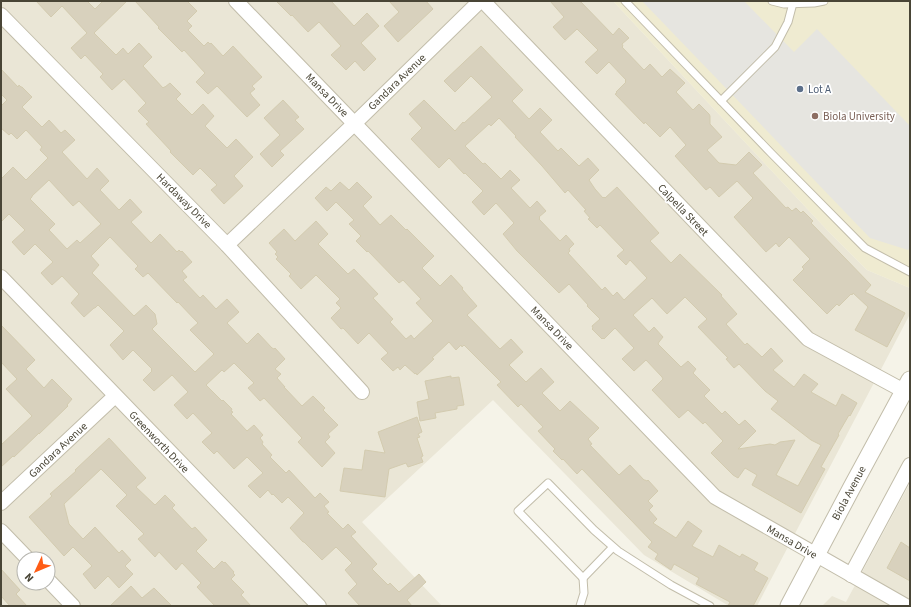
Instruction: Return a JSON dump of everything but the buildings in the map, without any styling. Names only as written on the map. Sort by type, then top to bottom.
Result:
[{"type":"street","name":"Mansa Drive","points":[[236,1],[715,497],[906,606]]},
{"type":"street","name":"Gandara Avenue","points":[[227,245],[482,1]]},
{"type":"street","name":"Calpella Street","points":[[482,1],[808,339],[907,385]]},
{"type":"street","name":"Hardaway Drive","points":[[1,15],[227,245],[362,392]]},
{"type":"street","name":"Greenworth Drive","points":[[1,277],[319,606]]},
{"type":"street","name":"Biola Avenue","points":[[789,606],[907,385]]},
{"type":"street","name":"Gandara Avenue","points":[[1,503],[115,396]]},
{"type":"street","points":[[851,575],[910,465]]},
{"type":"street","points":[[1,530],[21,551]]},
{"type":"street","points":[[56,588],[73,606]]},
{"type":"lane","points":[[625,1],[770,153],[865,248],[910,272]]},
{"type":"lane","points":[[772,1],[784,4],[814,3],[824,1]]},
{"type":"lane","points":[[721,101],[776,47],[788,22],[793,3]]},
{"type":"lane","points":[[580,606],[584,593],[583,578],[518,511],[548,483],[594,530],[613,547],[671,585],[710,606]]},
{"type":"lane","points":[[583,578],[613,547]]},
{"type":"shaded area","points":[[1,1],[613,1],[828,231],[867,270],[910,288],[910,314],[757,606],[729,606],[644,555],[493,400],[362,522],[442,606],[1,606]]},
{"type":"shaded area","name":"Biola University","points":[[613,1],[910,1],[910,288],[867,270],[828,231]]},
{"type":"shaded area","name":"Lot A","points":[[642,1],[744,1],[794,52],[817,29],[910,126],[910,247],[908,250],[870,238]]},
{"type":"shaded area","points":[[910,483],[910,606],[822,606],[832,596],[846,602]]},
{"type":"place","name":"Lot A","points":[[800,89]]},
{"type":"place","name":"Biola University","points":[[815,116]]}]
